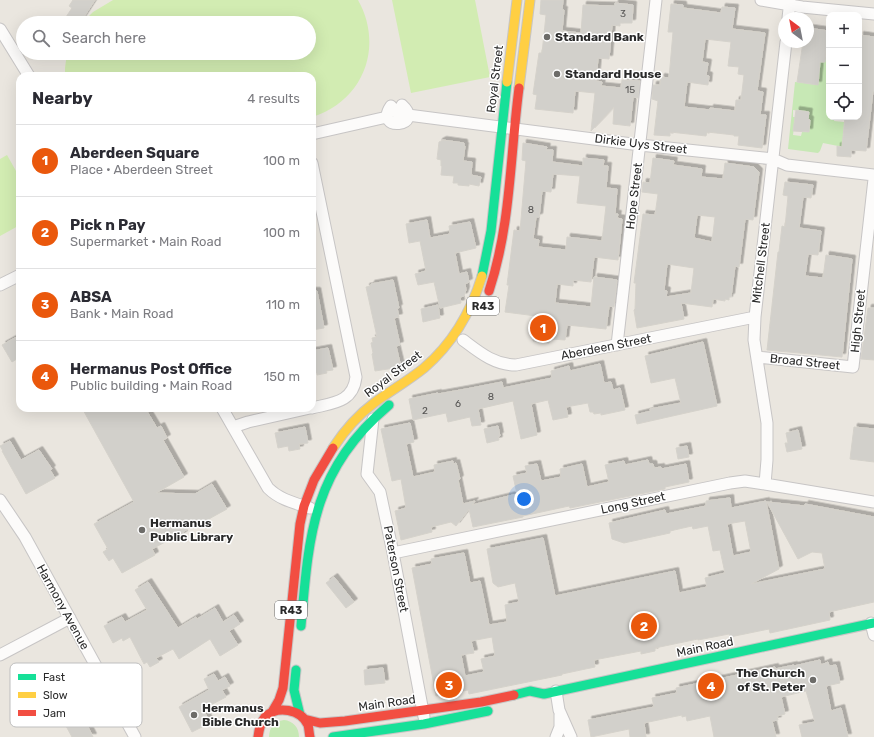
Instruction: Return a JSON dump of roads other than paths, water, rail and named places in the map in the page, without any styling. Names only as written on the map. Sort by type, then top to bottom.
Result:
[{"type":"main road","name":"Royal Street","points":[[272,712],[279,700],[283,688],[296,551],[304,506],[325,460],[345,432],[368,407],[414,375],[432,360],[453,334],[470,307],[482,278],[486,263],[517,0]]},
{"type":"main road","name":"Royal Street","points":[[486,297],[498,265],[506,218],[514,128],[530,0]]},
{"type":"main road","name":"Royal Street","points":[[415,386],[443,362]]},
{"type":"main road","name":"Royal Street","points":[[300,633],[310,537],[324,491],[340,461],[349,448],[373,419],[394,401]]},
{"type":"main road","name":"Main Road","points":[[532,702],[544,694],[556,691],[873,621]]},
{"type":"main road","points":[[296,664],[294,690],[302,717],[308,725],[310,737]]},
{"type":"main road","name":"Main Road","points":[[272,712],[278,710],[289,710],[302,717],[320,723],[423,711],[481,702],[530,691],[544,694]]},
{"type":"main road","points":[[333,737],[424,724],[493,710]]},
{"type":"main road","name":"R43","points":[[251,737],[265,718],[272,712]]},
{"type":"main road","points":[[258,737],[260,725]]},
{"type":"street","name":"Hope Street","points":[[617,345],[656,0]]},
{"type":"street","points":[[761,0],[790,2],[802,7],[874,14]]},
{"type":"street","points":[[789,12],[790,2]]},
{"type":"street","points":[[0,29],[16,55]]},
{"type":"street","name":"Mitchell Street","points":[[765,484],[768,460],[767,423],[754,340],[755,317],[785,48]]},
{"type":"street","points":[[19,60],[27,72]]},
{"type":"street","name":"Dirkie Uys Street","points":[[316,133],[387,116],[390,122],[401,124],[406,121],[408,115],[640,145],[773,159],[787,165],[874,175]]},
{"type":"street","name":"High Street","points":[[853,367],[874,179]]},
{"type":"street","points":[[316,182],[355,371],[355,384],[350,394],[346,398],[316,407]]},
{"type":"street","points":[[0,285],[16,277]]},
{"type":"street","name":"Aberdeen Street","points":[[463,339],[493,360],[512,365],[524,364],[755,317]]},
{"type":"street","name":"Broad Street","points":[[757,357],[853,367]]},
{"type":"street","points":[[224,412],[268,488],[287,501],[317,510]]},
{"type":"street","points":[[233,427],[248,422],[293,412]]},
{"type":"street","name":"Paterson Street","points":[[373,419],[367,474],[380,492],[423,711],[424,724]]},
{"type":"street","name":"Long Street","points":[[393,553],[745,481],[874,502]]},
{"type":"street","name":"Harmony Avenue","points":[[0,500],[25,537],[95,663]]},
{"type":"street","points":[[0,655],[70,618]]},
{"type":"street","points":[[873,621],[874,635]]},
{"type":"street","points":[[556,691],[561,721],[556,737]]},
{"type":"street","points":[[560,710],[571,737]]},
{"type":"street","name":"Harmony Avenue","points":[[130,727],[135,737]]},
{"type":"place","name":"Standard Bank","points":[[547,37]]},
{"type":"place","name":"Standard House","points":[[557,74]]},
{"type":"place","name":"Aberdeen Square","points":[[543,328]]},
{"type":"place","name":"Hermanus Public Library","points":[[142,530]]},
{"type":"place","name":"Pick n Pay","points":[[644,626]]},
{"type":"place","name":"The Church of St. Peter","points":[[813,680]]},
{"type":"place","name":"ABSA","points":[[449,685]]},
{"type":"place","name":"Hermanus Post Office","points":[[711,686]]},
{"type":"place","name":"Hermanus Bible Church","points":[[194,715]]}]
